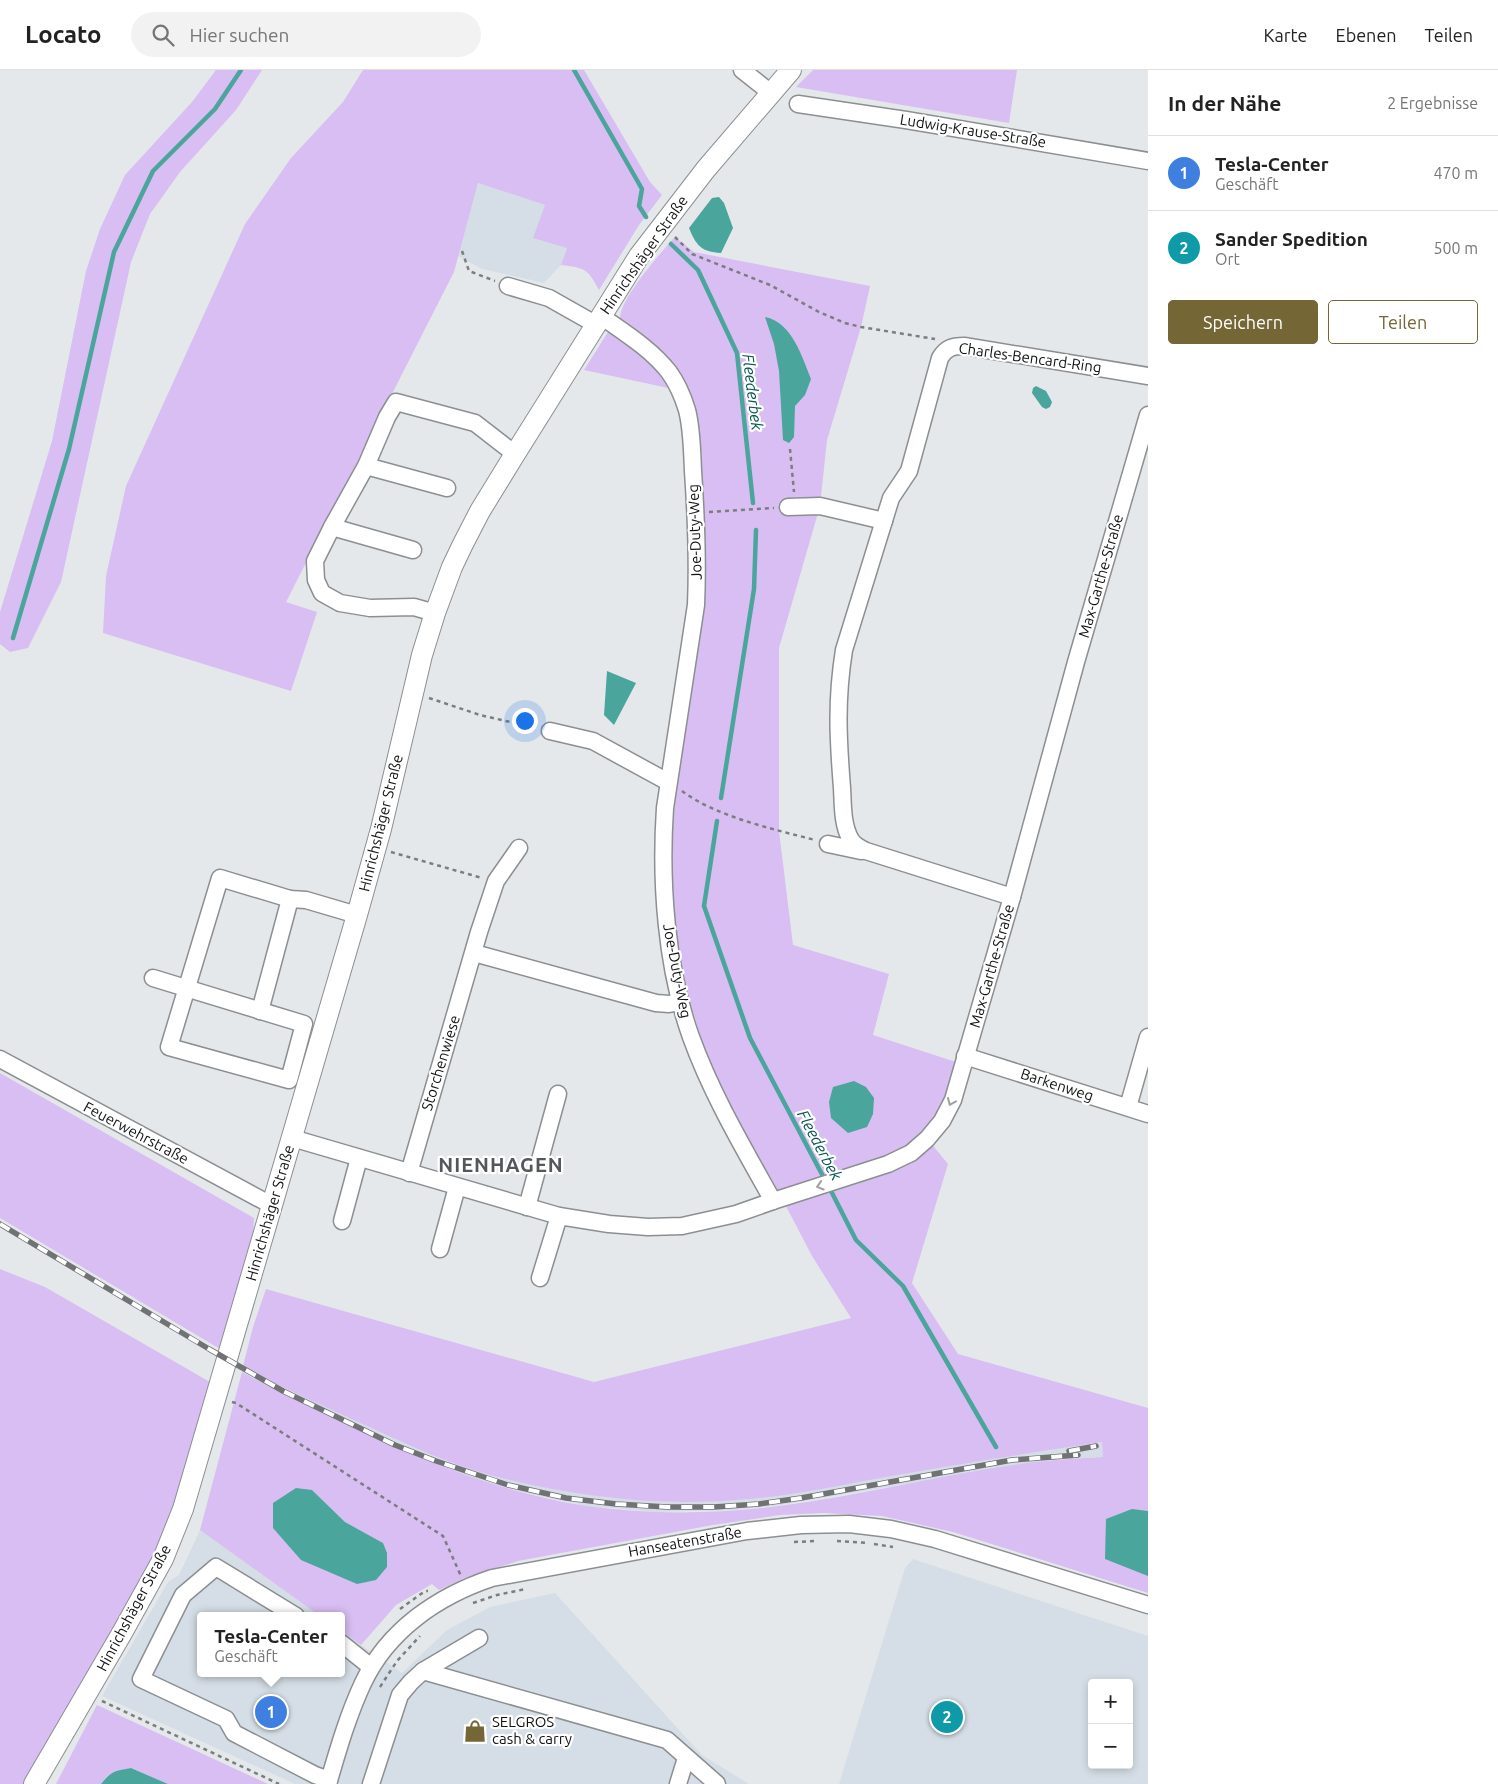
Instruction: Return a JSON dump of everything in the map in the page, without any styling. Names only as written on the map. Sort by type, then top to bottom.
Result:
[{"type":"main road","name":"Hinrichshäger Straße","points":[[34,1784],[163,1559],[184,1509],[358,915],[376,848],[412,693],[435,613],[452,567],[480,511],[639,256],[706,169],[791,70]]},
{"type":"street","points":[[742,70],[771,93]]},
{"type":"street","name":"Ludwig-Krause-Straße","points":[[798,104],[1148,160]]},
{"type":"street","name":"Joe-Duty-Weg","points":[[508,286],[549,298],[630,336],[669,372],[682,395],[687,411],[696,513],[696,604],[668,782],[663,837],[664,897],[680,1002],[695,1046],[727,1119],[773,1200]]},
{"type":"street","name":"Charles-Bencard-Ring","points":[[866,852],[856,846],[851,840],[844,821],[837,725],[844,650],[895,489],[906,477],[908,471],[940,358],[952,346],[964,346],[1148,376]]},
{"type":"street","points":[[435,613],[414,607],[370,608],[340,603],[322,594],[316,580],[315,562],[366,466],[387,417],[396,402],[475,423],[515,454]]},
{"type":"street","name":"Max-Garthe-Straße","points":[[292,1138],[559,1216],[609,1224],[648,1226],[682,1226],[736,1214],[773,1200],[888,1164],[911,1152],[928,1139],[942,1121],[953,1100],[1012,897],[1076,662],[1148,415]]},
{"type":"street","points":[[366,466],[447,488]]},
{"type":"street","points":[[792,507],[820,506],[884,521]]},
{"type":"street","points":[[332,527],[413,550]]},
{"type":"street","points":[[550,731],[593,741],[668,782]]},
{"type":"street","name":"Charles-Bencard-Ring","points":[[828,844],[866,852],[1012,897]]},
{"type":"street","name":"Storchenwiese","points":[[409,1173],[479,932],[496,881],[519,848]]},
{"type":"street","points":[[153,978],[186,989],[304,1024],[289,1080],[169,1047],[186,989],[220,878],[290,899],[306,900],[358,915]]},
{"type":"street","points":[[260,1011],[290,899]]},
{"type":"street","points":[[474,953],[656,1003],[669,1004],[680,1002]]},
{"type":"street","points":[[1128,1107],[1148,1036]]},
{"type":"street","name":"Barkenweg","points":[[965,1056],[1148,1114]]},
{"type":"street","name":"Feuerwehrstraße","points":[[0,1060],[273,1206]]},
{"type":"street","points":[[527,1207],[558,1094]]},
{"type":"street","points":[[342,1221],[359,1158]]},
{"type":"street","points":[[440,1249],[457,1187]]},
{"type":"street","points":[[540,1278],[559,1216]]},
{"type":"street","name":"Hanseatenstraße","points":[[328,1782],[350,1712],[372,1667],[393,1638],[414,1618],[465,1586],[518,1572],[747,1531],[800,1525],[849,1524],[891,1529],[935,1539],[1148,1605]]},
{"type":"street","points":[[289,1612],[216,1567],[183,1595],[141,1679],[226,1719],[234,1733],[328,1782]]},
{"type":"street","points":[[371,1784],[400,1696],[410,1682],[424,1671],[480,1638]]},
{"type":"street","points":[[345,1646],[372,1667]]},
{"type":"street","points":[[424,1671],[667,1740],[717,1784]]},
{"type":"street","points":[[678,1784],[686,1758]]},
{"type":"path","points":[[673,235],[692,254],[770,285],[819,312],[845,323],[944,341],[952,346]]},
{"type":"path","points":[[462,251],[470,271],[508,286]]},
{"type":"path","points":[[696,513],[792,507],[790,449]]},
{"type":"path","points":[[412,693],[480,715],[550,731]]},
{"type":"path","points":[[668,782],[690,797],[716,810],[779,831],[828,844]]},
{"type":"path","points":[[376,848],[496,881]]},
{"type":"path","points":[[217,1398],[236,1403],[443,1536],[465,1586]]},
{"type":"path","points":[[834,1540],[901,1548]]},
{"type":"path","points":[[788,1543],[824,1541]]},
{"type":"path","points":[[471,1604],[496,1595],[527,1588]]},
{"type":"path","points":[[378,1691],[397,1661],[424,1632]]},
{"type":"path","points":[[86,1694],[280,1784]]},
{"type":"shaded area","points":[[216,70],[262,70],[236,110],[180,172],[150,214],[131,262],[61,582],[28,648],[10,652],[0,644],[0,612],[52,441],[86,271],[100,229],[125,175],[192,102]]},
{"type":"shaded area","points":[[363,70],[584,70],[650,182],[662,195],[639,225],[599,290],[584,270],[561,265],[567,248],[533,238],[545,205],[478,183],[454,272],[286,602],[317,612],[291,691],[103,633],[106,576],[126,486],[245,224],[291,158],[343,102]]},
{"type":"shaded area","points":[[813,70],[1017,70],[1009,123],[796,87]]},
{"type":"shaded area","points":[[478,183],[545,205],[567,248],[561,265],[544,283],[482,269],[458,256]]},
{"type":"shaded area","points":[[719,197],[724,203],[733,228],[721,253],[709,251],[700,246],[689,228],[712,198]]},
{"type":"shaded area","points":[[675,237],[694,252],[870,286],[861,327],[827,440],[820,506],[779,648],[779,831],[793,945],[889,974],[873,1035],[959,1063],[943,1113],[925,1136],[948,1164],[912,1283],[958,1354],[1148,1408],[1148,1593],[953,1532],[882,1516],[823,1513],[780,1515],[713,1525],[518,1561],[467,1577],[439,1590],[432,1584],[396,1605],[361,1645],[345,1634],[345,1612],[314,1612],[200,1530],[242,1372],[291,1398],[431,1462],[523,1493],[611,1509],[707,1512],[755,1509],[809,1502],[1025,1463],[1103,1457],[1102,1442],[755,1499],[671,1502],[606,1497],[542,1487],[463,1467],[313,1401],[243,1366],[253,1327],[266,1289],[594,1382],[851,1318],[812,1256],[775,1185],[733,1113],[705,1052],[678,961],[673,928],[669,841],[687,684],[699,470],[669,363],[635,329],[620,319],[626,300],[651,265]],"holes":[[[312,1490],[345,1522],[383,1543],[273,1503]]]},
{"type":"shaded area","points":[[765,317],[774,320],[789,333],[800,351],[811,379],[805,395],[795,406],[794,437],[789,443],[783,440],[779,371],[774,344]]},
{"type":"shaded area","points":[[608,332],[618,333],[636,345],[645,353],[673,389],[584,370]]},
{"type":"shaded area","points":[[1036,386],[1046,391],[1052,402],[1050,407],[1046,409],[1042,407],[1032,393],[1033,388]]},
{"type":"shaded area","points":[[607,671],[636,683],[614,725],[604,715]]},
{"type":"shaded area","points":[[0,1073],[254,1218],[253,1235],[220,1349],[0,1218]]},
{"type":"shaded area","points":[[854,1081],[866,1087],[874,1098],[873,1114],[867,1127],[848,1133],[831,1118],[829,1102],[833,1087]]},
{"type":"shaded area","points":[[0,1269],[45,1287],[210,1382],[175,1505],[155,1559],[26,1784],[0,1784]]},
{"type":"shaded area","points":[[234,1360],[286,1389],[438,1457],[479,1472],[557,1490],[612,1498],[670,1502],[736,1500],[786,1494],[1003,1456],[1102,1442],[1103,1457],[1043,1461],[781,1505],[732,1510],[656,1512],[587,1506],[530,1494],[476,1479],[393,1447],[267,1386],[232,1366]]},
{"type":"shaded area","points":[[296,1488],[312,1490],[345,1522],[383,1543],[387,1553],[387,1567],[376,1580],[357,1584],[301,1560],[273,1528],[273,1503]]},
{"type":"shaded area","points":[[1132,1509],[1148,1511],[1148,1576],[1105,1559],[1106,1519]]},
{"type":"shaded area","points":[[200,1530],[314,1612],[197,1612],[197,1677],[345,1677],[345,1634],[402,1673],[447,1630],[490,1607],[555,1593],[702,1755],[749,1784],[295,1784],[102,1696],[168,1582],[179,1575]]},
{"type":"shaded area","points":[[913,1559],[1148,1636],[1148,1784],[839,1784],[905,1568]]},
{"type":"shaded area","points":[[97,1705],[268,1784],[168,1784],[131,1768],[107,1776],[101,1784],[56,1784]]},
{"type":"shaded area","points":[[131,1768],[168,1784],[101,1784],[114,1772]]},
{"type":"waterway","points":[[13,638],[69,449],[114,252],[153,171],[215,109],[241,70]]},
{"type":"waterway","name":"Fleederbek","points":[[574,70],[642,189],[639,206],[646,217]]},
{"type":"waterway","name":"Fleederbek","points":[[671,244],[698,270],[737,353],[753,503]]},
{"type":"waterway","name":"Fleederbek","points":[[721,798],[754,589],[756,530]]},
{"type":"waterway","name":"Fleederbek","points":[[717,821],[704,906],[750,1038],[825,1180]]},
{"type":"waterway","name":"Fleederbek","points":[[829,1187],[856,1240],[903,1286],[996,1447]]},
{"type":"railway","points":[[0,1224],[283,1391],[395,1445],[436,1461],[508,1485],[566,1498],[616,1504],[667,1507],[714,1507],[759,1504],[1012,1460],[1078,1455]]},
{"type":"railway","points":[[1069,1451],[1096,1446]]},
{"type":"place","name":"Tesla-Center","points":[[271,1712]]},
{"type":"place","name":"Sander Spedition","points":[[947,1717]]},
{"type":"place","name":"SELGROS cash & carry","points":[[475,1731]]},
{"type":"district","name":"NIENHAGEN","points":[[501,1165]]}]
